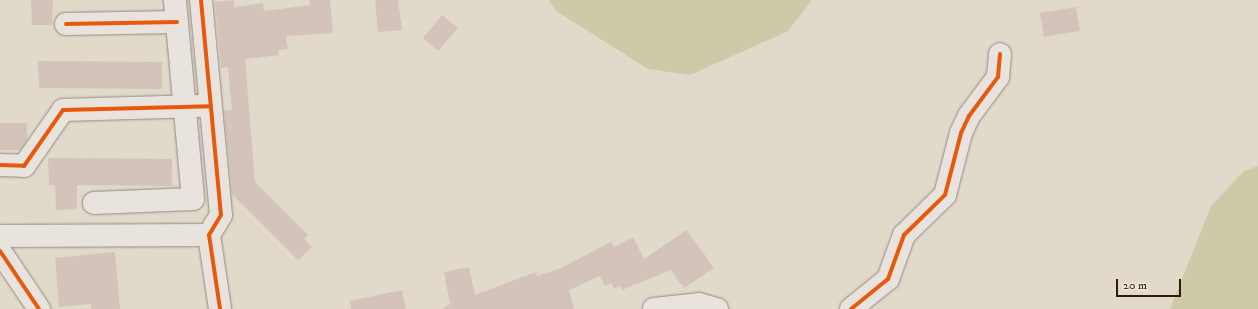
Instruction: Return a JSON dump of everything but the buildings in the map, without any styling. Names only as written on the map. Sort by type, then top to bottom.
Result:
[{"type":"street","points":[[94,203],[193,199],[175,0]]},
{"type":"street","points":[[201,0],[221,215],[209,235],[220,309]]},
{"type":"street","points":[[66,24],[177,22]]},
{"type":"street","points":[[851,309],[888,279],[904,235],[945,194],[961,133],[969,116],[998,77],[1000,54]]},
{"type":"street","points":[[0,166],[24,166],[63,110],[212,106]]},
{"type":"street","points":[[0,236],[209,235]]},
{"type":"street","points":[[0,251],[39,309]]},
{"type":"street","points":[[654,309],[699,304],[717,309]]},
{"type":"shaded area","points":[[549,0],[812,0],[788,31],[690,75],[648,69],[556,11]]},
{"type":"shaded area","points":[[1258,166],[1258,309],[1170,309],[1211,206],[1244,171]]},
{"type":"cycle path","points":[[201,0],[221,215],[209,235],[220,309]]},
{"type":"cycle path","points":[[66,24],[177,22]]},
{"type":"cycle path","points":[[851,309],[888,279],[904,235],[945,195],[961,133],[969,116],[998,77],[1000,54]]},
{"type":"cycle path","points":[[0,165],[24,166],[63,110],[211,106]]},
{"type":"cycle path","points":[[0,251],[39,309]]}]
